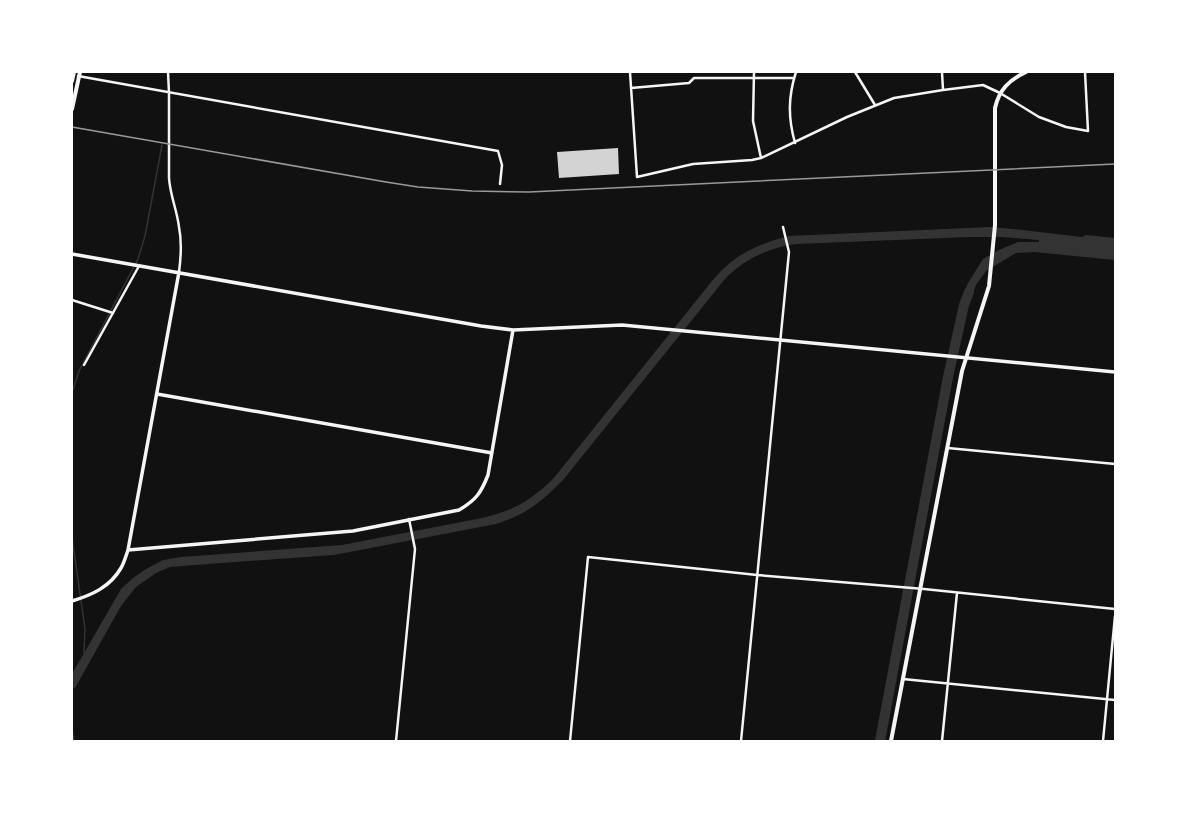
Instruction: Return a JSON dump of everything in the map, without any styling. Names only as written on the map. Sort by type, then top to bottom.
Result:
[{"type":"main road","points":[[72,81],[74,72]]},
{"type":"main road","points":[[72,109],[80,72]]},
{"type":"main road","points":[[891,741],[962,371],[986,298],[991,270],[995,225],[995,108],[1000,92],[1010,81],[1026,72]]},
{"type":"street","points":[[84,77],[85,72]]},
{"type":"street","points":[[72,601],[99,591],[113,579],[122,568],[128,550],[157,394],[181,259],[179,227],[170,191],[169,178],[168,72]]},
{"type":"street","points":[[630,72],[637,177],[693,164],[752,160],[761,158],[875,105],[894,98],[983,85],[1000,92],[1039,117],[1066,127],[1088,131],[1086,72]]},
{"type":"street","points":[[754,72],[753,121],[761,158]]},
{"type":"street","points":[[796,72],[790,99],[790,126],[796,143]]},
{"type":"street","points":[[855,72],[875,105]]},
{"type":"street","points":[[942,72],[943,90]]},
{"type":"street","points":[[72,75],[498,151],[502,165],[500,184]]},
{"type":"street","points":[[631,88],[689,83],[694,78],[794,78]]},
{"type":"street","points":[[741,741],[789,248],[783,227]]},
{"type":"street","points":[[72,254],[481,326],[513,330],[622,325],[688,330],[1115,372]]},
{"type":"street","points":[[84,365],[139,266]]},
{"type":"street","points":[[72,300],[113,313]]},
{"type":"street","points":[[128,550],[353,531],[459,510],[470,504],[481,491],[488,475],[513,330]]},
{"type":"street","points":[[157,394],[492,453]]},
{"type":"street","points":[[948,448],[1115,464]]},
{"type":"street","points":[[396,741],[415,549],[409,520]]},
{"type":"street","points":[[570,741],[588,557],[757,575],[919,589],[1115,609]]},
{"type":"street","points":[[942,741],[949,684],[957,593]]},
{"type":"street","points":[[1103,741],[1115,616]]},
{"type":"street","points":[[904,679],[1115,700]]},
{"type":"shaded area","points":[[990,227],[1082,237],[1086,235],[1115,238],[1115,260],[1034,252],[1016,253],[986,271],[976,285],[968,306],[960,303],[968,283],[983,259],[1018,242],[1039,242],[1039,240],[1002,237],[969,237],[797,244],[767,251],[740,266],[725,279],[563,480],[540,501],[525,512],[496,524],[334,555],[170,567],[156,573],[136,587],[121,606],[75,688],[72,687],[72,674],[121,589],[146,569],[163,560],[181,557],[342,545],[482,518],[503,512],[529,499],[553,479],[712,281],[729,264],[746,252],[766,243],[789,236]]},
{"type":"building","points":[[618,148],[619,174],[559,178],[557,152]]},
{"type":"waterway","points":[[72,393],[79,371],[138,259],[145,236],[162,145]]},
{"type":"waterway","points":[[880,741],[948,377],[964,305],[969,292]]},
{"type":"waterway","points":[[72,537],[85,629],[84,653]]},
{"type":"waterway","points":[[72,727],[74,741]]},
{"type":"railway","points":[[72,127],[386,182],[418,187],[472,191],[529,192],[1115,164]]}]
